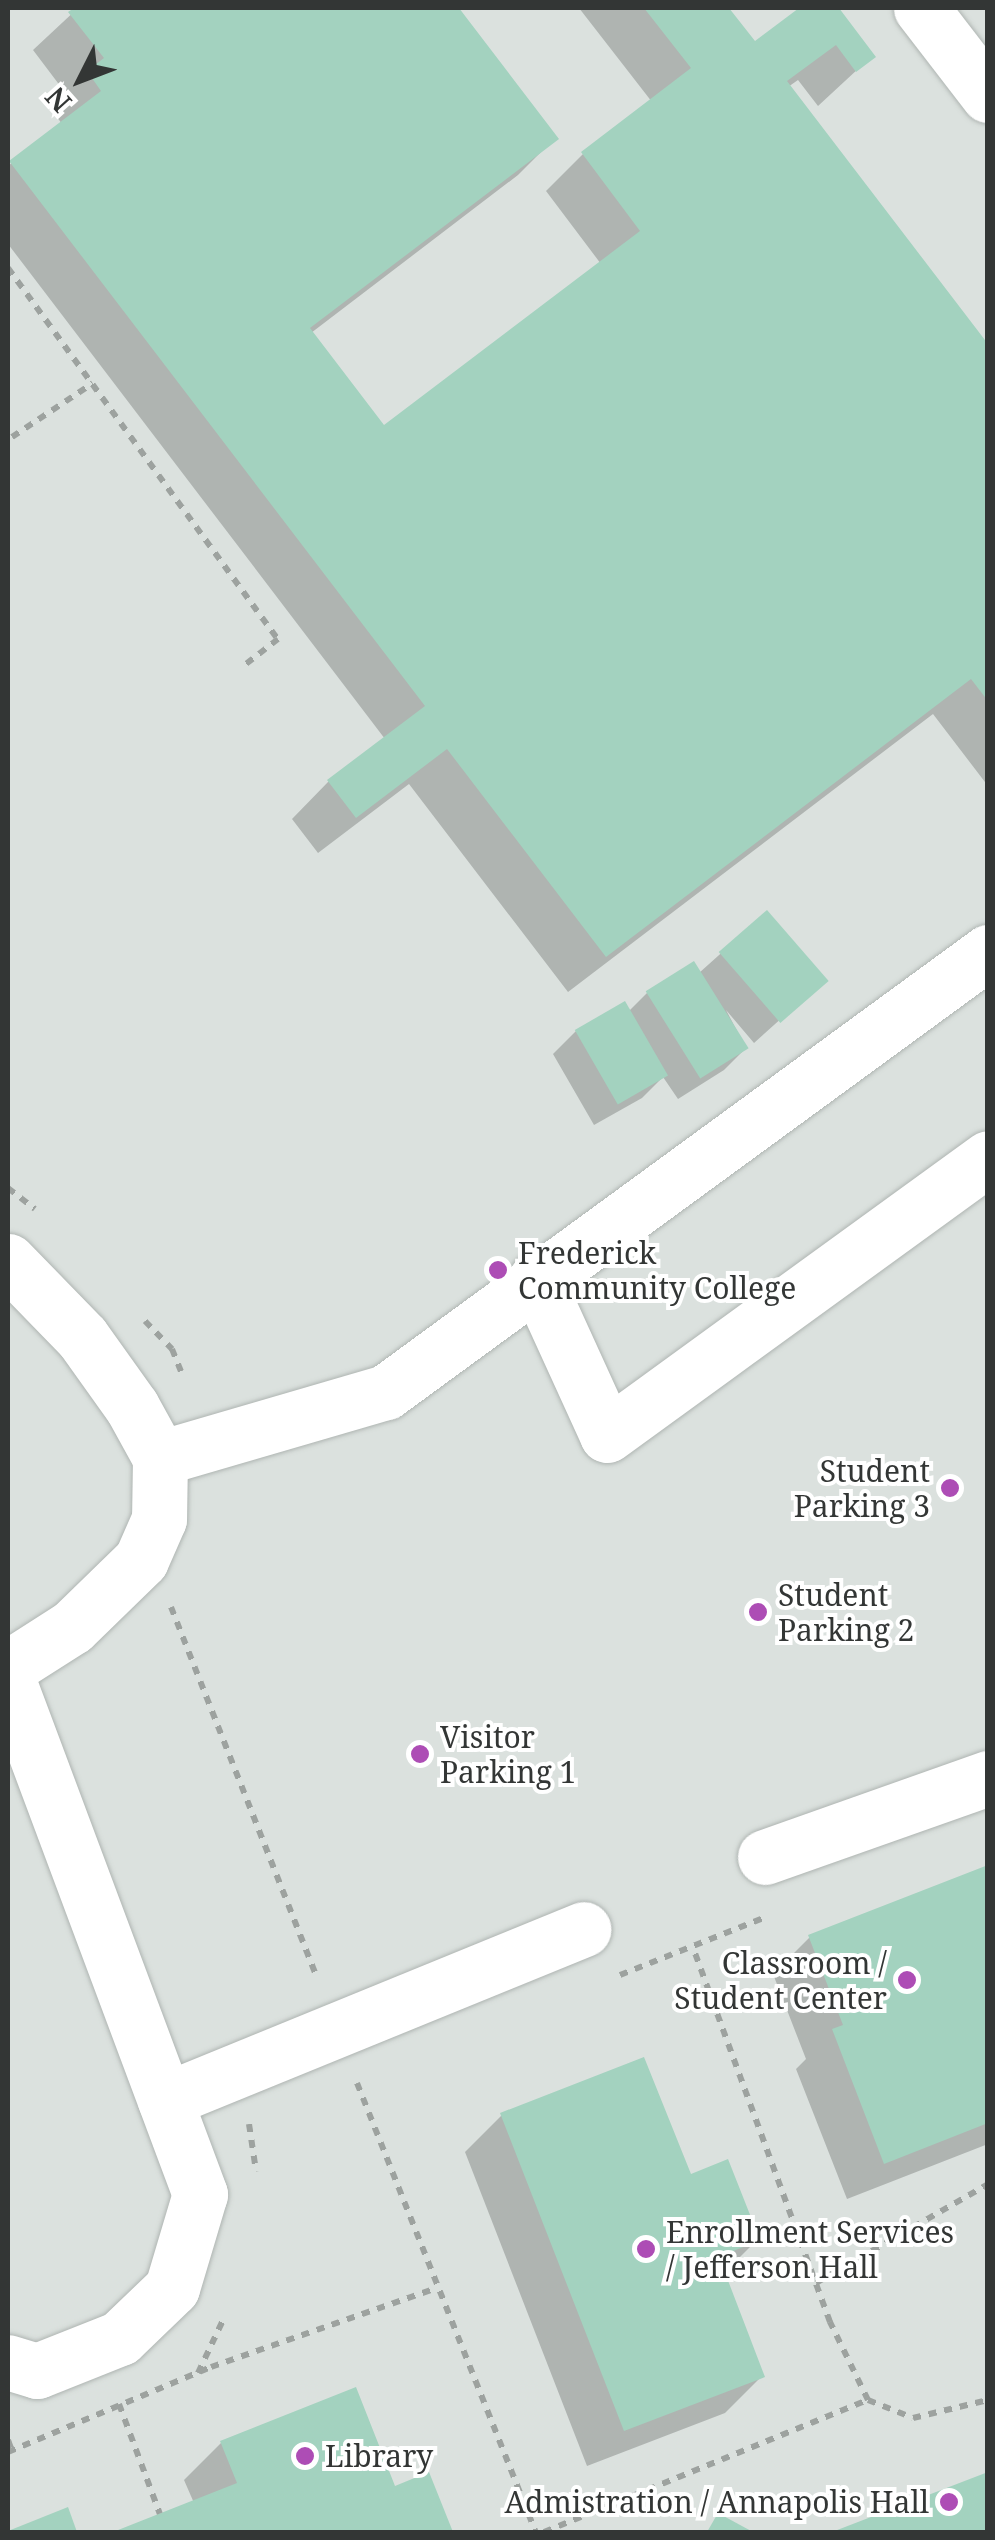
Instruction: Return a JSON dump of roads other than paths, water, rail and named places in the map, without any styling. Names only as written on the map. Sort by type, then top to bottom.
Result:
[{"type":"lane","points":[[921,8],[988,95]]},
{"type":"lane","points":[[160,1458],[386,1392],[988,952]]},
{"type":"lane","points":[[536,1279],[607,1434],[988,1158]]},
{"type":"lane","points":[[8,1262],[82,1338],[132,1407],[160,1458],[159,1519],[141,1560],[72,1627],[8,1668]]},
{"type":"lane","points":[[8,1680],[200,2194],[172,2288],[120,2338],[37,2370],[8,2362]]},
{"type":"lane","points":[[765,1857],[988,1778]]},
{"type":"lane","points":[[164,2100],[583,1929]]},
{"type":"place","name":"Frederick Community College","points":[[498,1270]]},
{"type":"place","name":"Student Parking 3","points":[[950,1488]]},
{"type":"place","name":"Student Parking 2","points":[[758,1612]]},
{"type":"place","name":"Visitor Parking 1","points":[[420,1754]]},
{"type":"place","name":"Classroom / Student Center","points":[[907,1980]]},
{"type":"place","name":"Enrollment Services / Jefferson Hall","points":[[646,2249]]},
{"type":"place","name":"Library","points":[[305,2456]]},
{"type":"place","name":"Admistration / Annapolis Hall","points":[[949,2502]]}]
